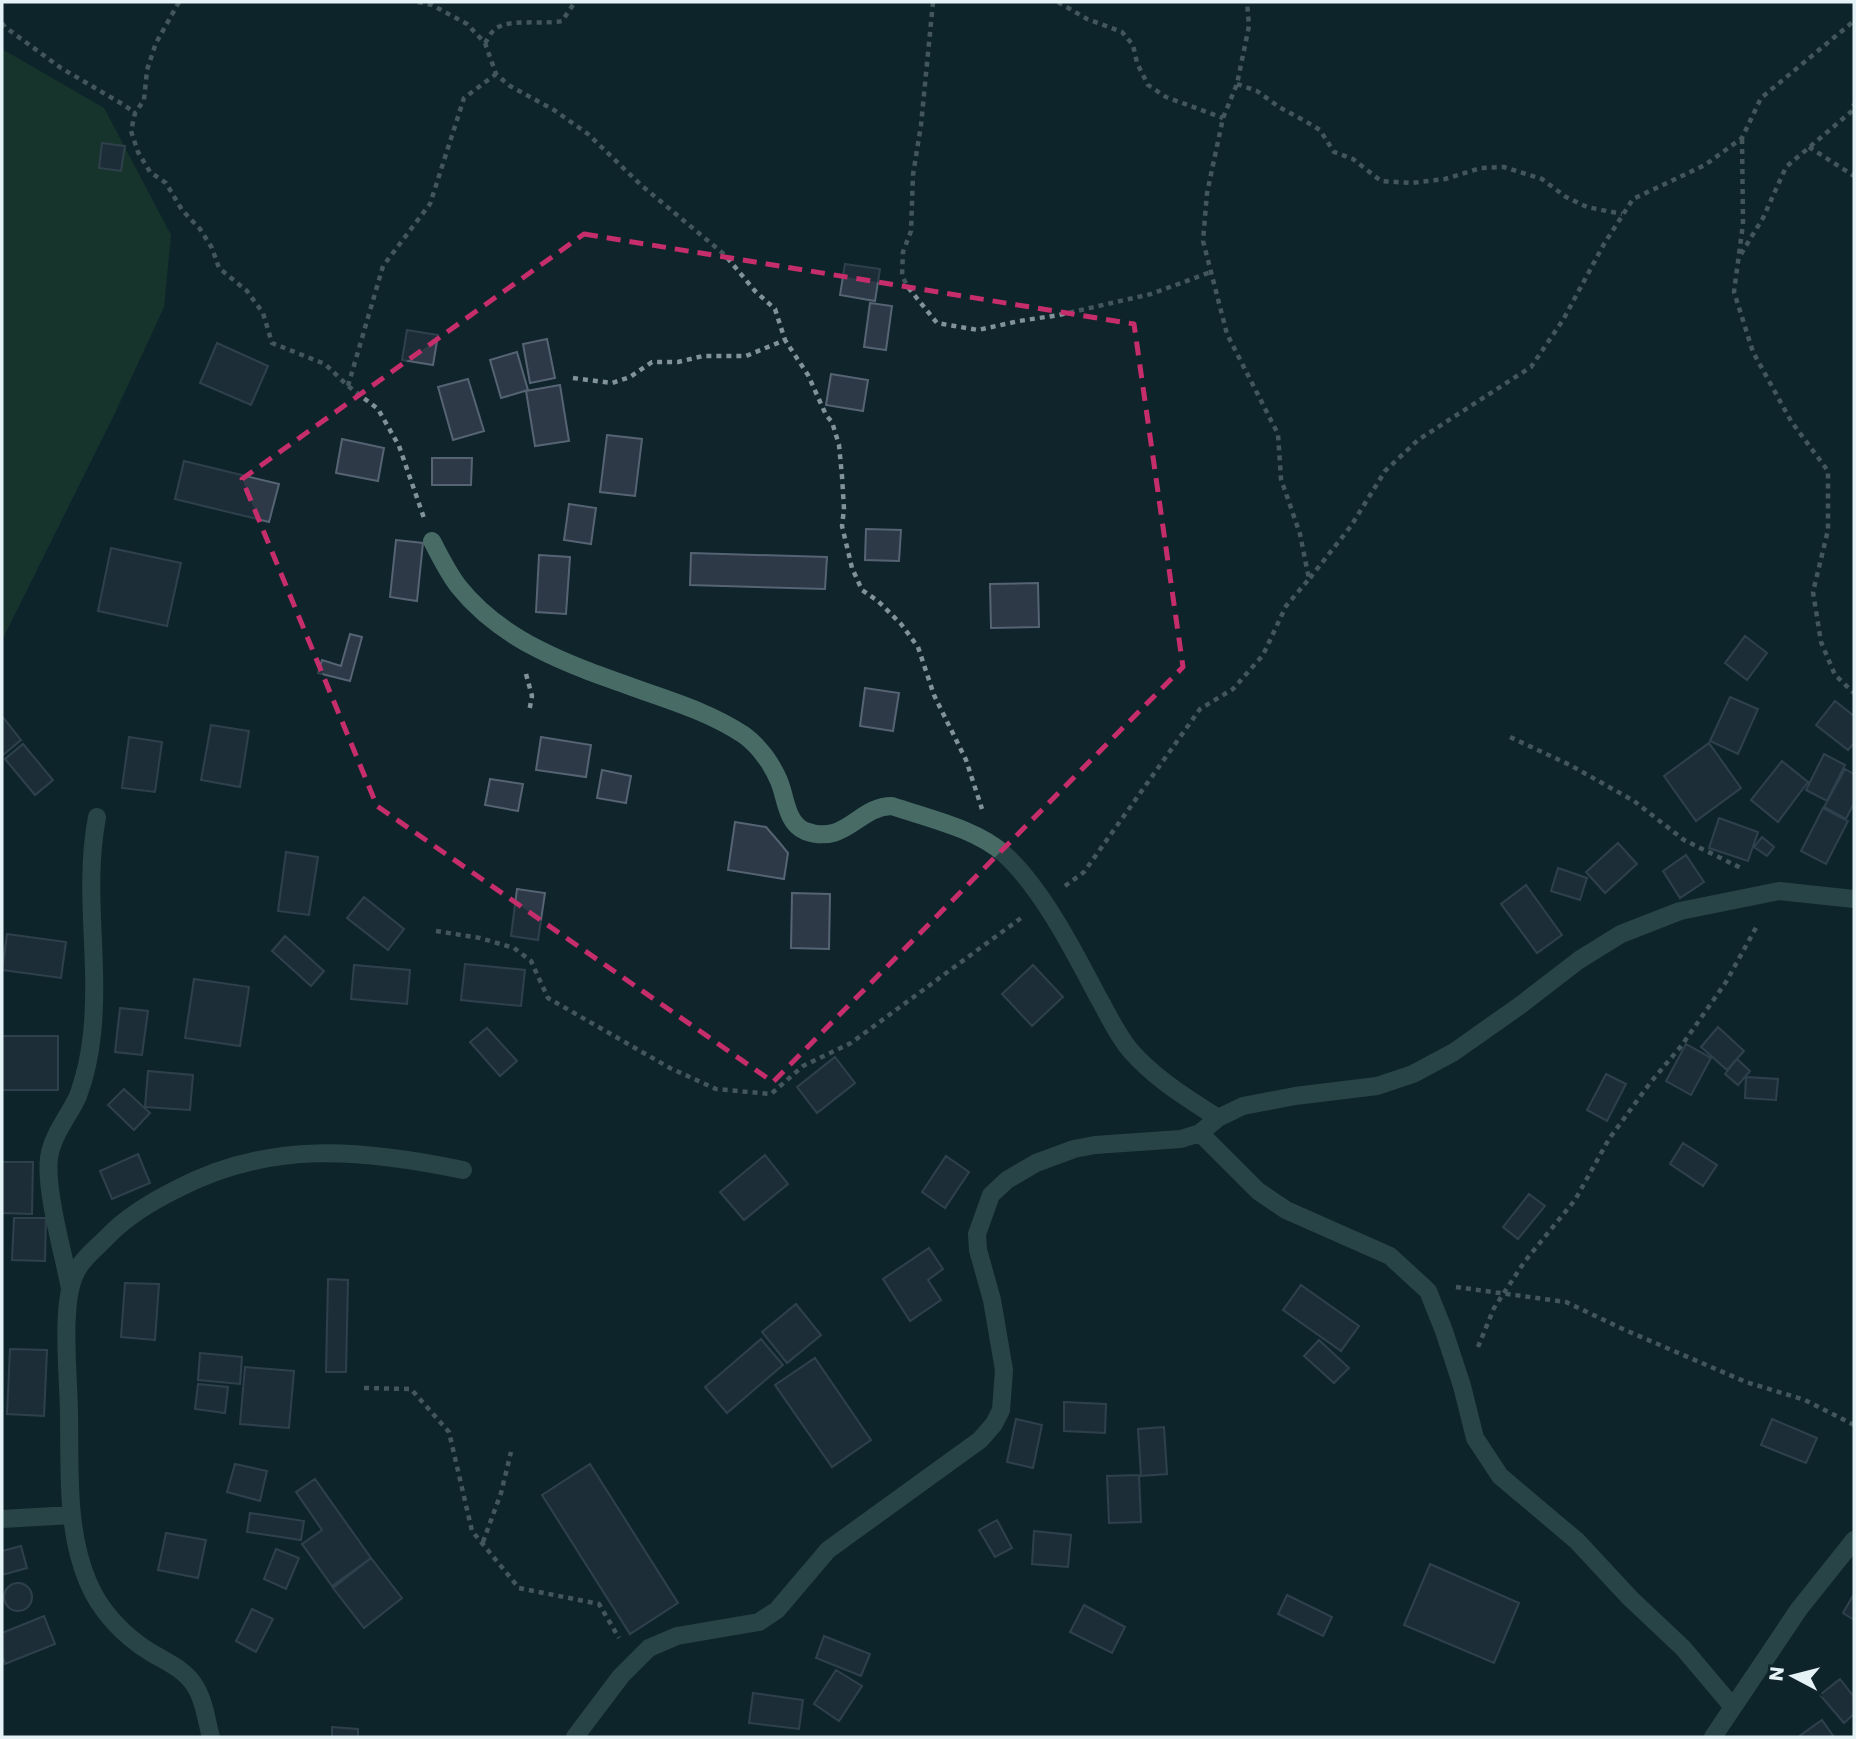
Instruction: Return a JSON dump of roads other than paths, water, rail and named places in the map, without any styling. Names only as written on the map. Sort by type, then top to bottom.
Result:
[{"type":"street","points":[[432,541],[458,586],[505,630],[544,653],[580,669],[699,710],[746,736],[769,762],[780,782],[791,820],[801,829],[816,834],[830,834],[852,825],[873,809],[892,806],[963,831],[995,846],[1012,862],[1043,902],[1115,1028],[1131,1050],[1169,1085],[1218,1118]]},
{"type":"street","points":[[97,817],[91,849],[90,888],[95,999],[92,1036],[78,1095],[54,1142],[49,1159],[50,1188],[70,1289],[69,1469],[72,1515],[80,1560],[96,1598],[134,1641],[191,1680],[200,1694],[211,1737]]},
{"type":"street","points":[[575,1737],[633,1662],[649,1648],[677,1636],[759,1622],[777,1610],[828,1550],[980,1440],[994,1423],[1001,1410],[1004,1370],[992,1300],[978,1250],[977,1234],[991,1195],[1007,1180],[1036,1163],[1074,1149],[1181,1139],[1200,1133],[1218,1118],[1243,1106],[1377,1086],[1413,1074],[1454,1052],[1579,960],[1621,934],[1680,911],[1779,891],[1854,900]]},
{"type":"street","points":[[1200,1133],[1258,1191],[1286,1210],[1390,1256],[1427,1291],[1444,1331],[1462,1386],[1475,1438],[1500,1476],[1577,1541],[1630,1598],[1683,1648],[1732,1706]]},
{"type":"street","points":[[70,1289],[75,1273],[83,1261],[123,1221],[174,1190],[228,1166],[274,1156],[337,1152],[408,1160],[463,1170]]},
{"type":"street","points":[[2,1519],[72,1515]]},
{"type":"street","points":[[1713,1737],[1799,1609],[1854,1540]]}]
